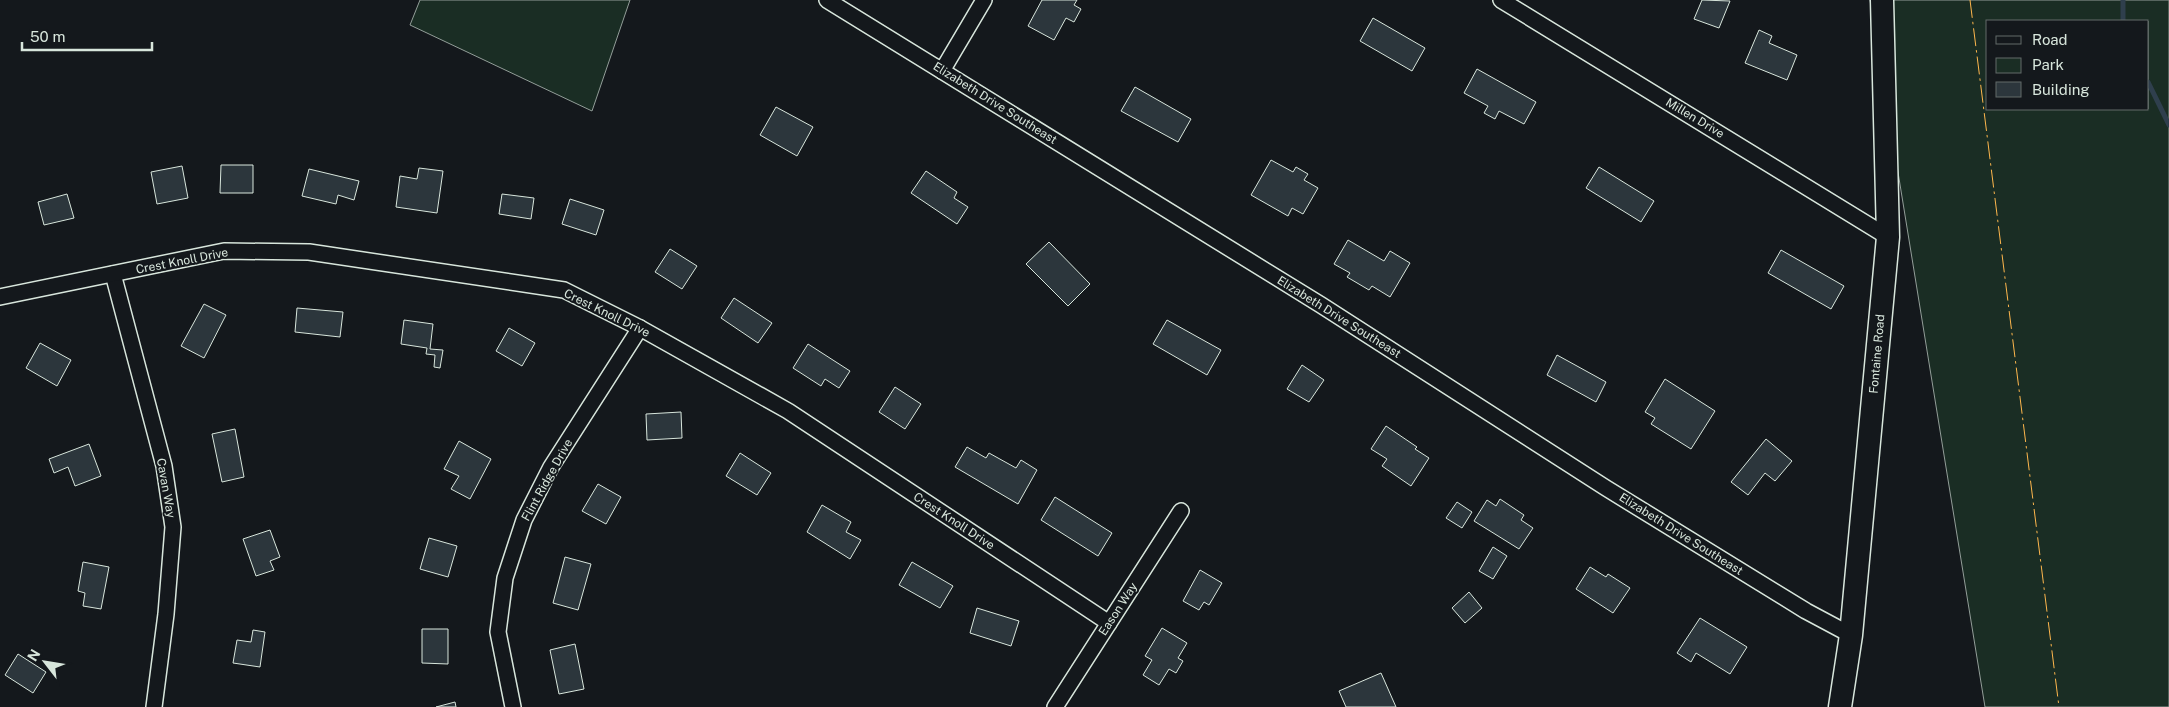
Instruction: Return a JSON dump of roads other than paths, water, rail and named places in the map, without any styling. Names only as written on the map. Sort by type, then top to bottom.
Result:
[{"type":"main road","name":"Fontaine Road","points":[[1840,707],[1851,635],[1888,237],[1882,0]]},
{"type":"street","name":"Elizabeth Drive Southeast","points":[[827,0],[1321,305],[1606,488],[1806,610],[1851,635]]},
{"type":"street","points":[[942,71],[984,0]]},
{"type":"street","name":"Millen Drive","points":[[1501,0],[1888,237]]},
{"type":"street","name":"Crest Knoll Drive","points":[[0,297],[224,251],[309,252],[564,290],[640,328],[788,411],[1108,623]]},
{"type":"street","name":"Cavan Way","points":[[113,274],[164,466],[173,527],[166,614],[154,707]]},
{"type":"street","name":"Flint Ridge Drive","points":[[513,707],[498,632],[505,578],[524,520],[551,466],[640,328]]},
{"type":"street","name":"Eason Way","points":[[1054,707],[1181,510]]},
{"type":"waterway","points":[[2123,0],[2123,20]]},
{"type":"waterway","points":[[2149,84],[2169,125]]}]
